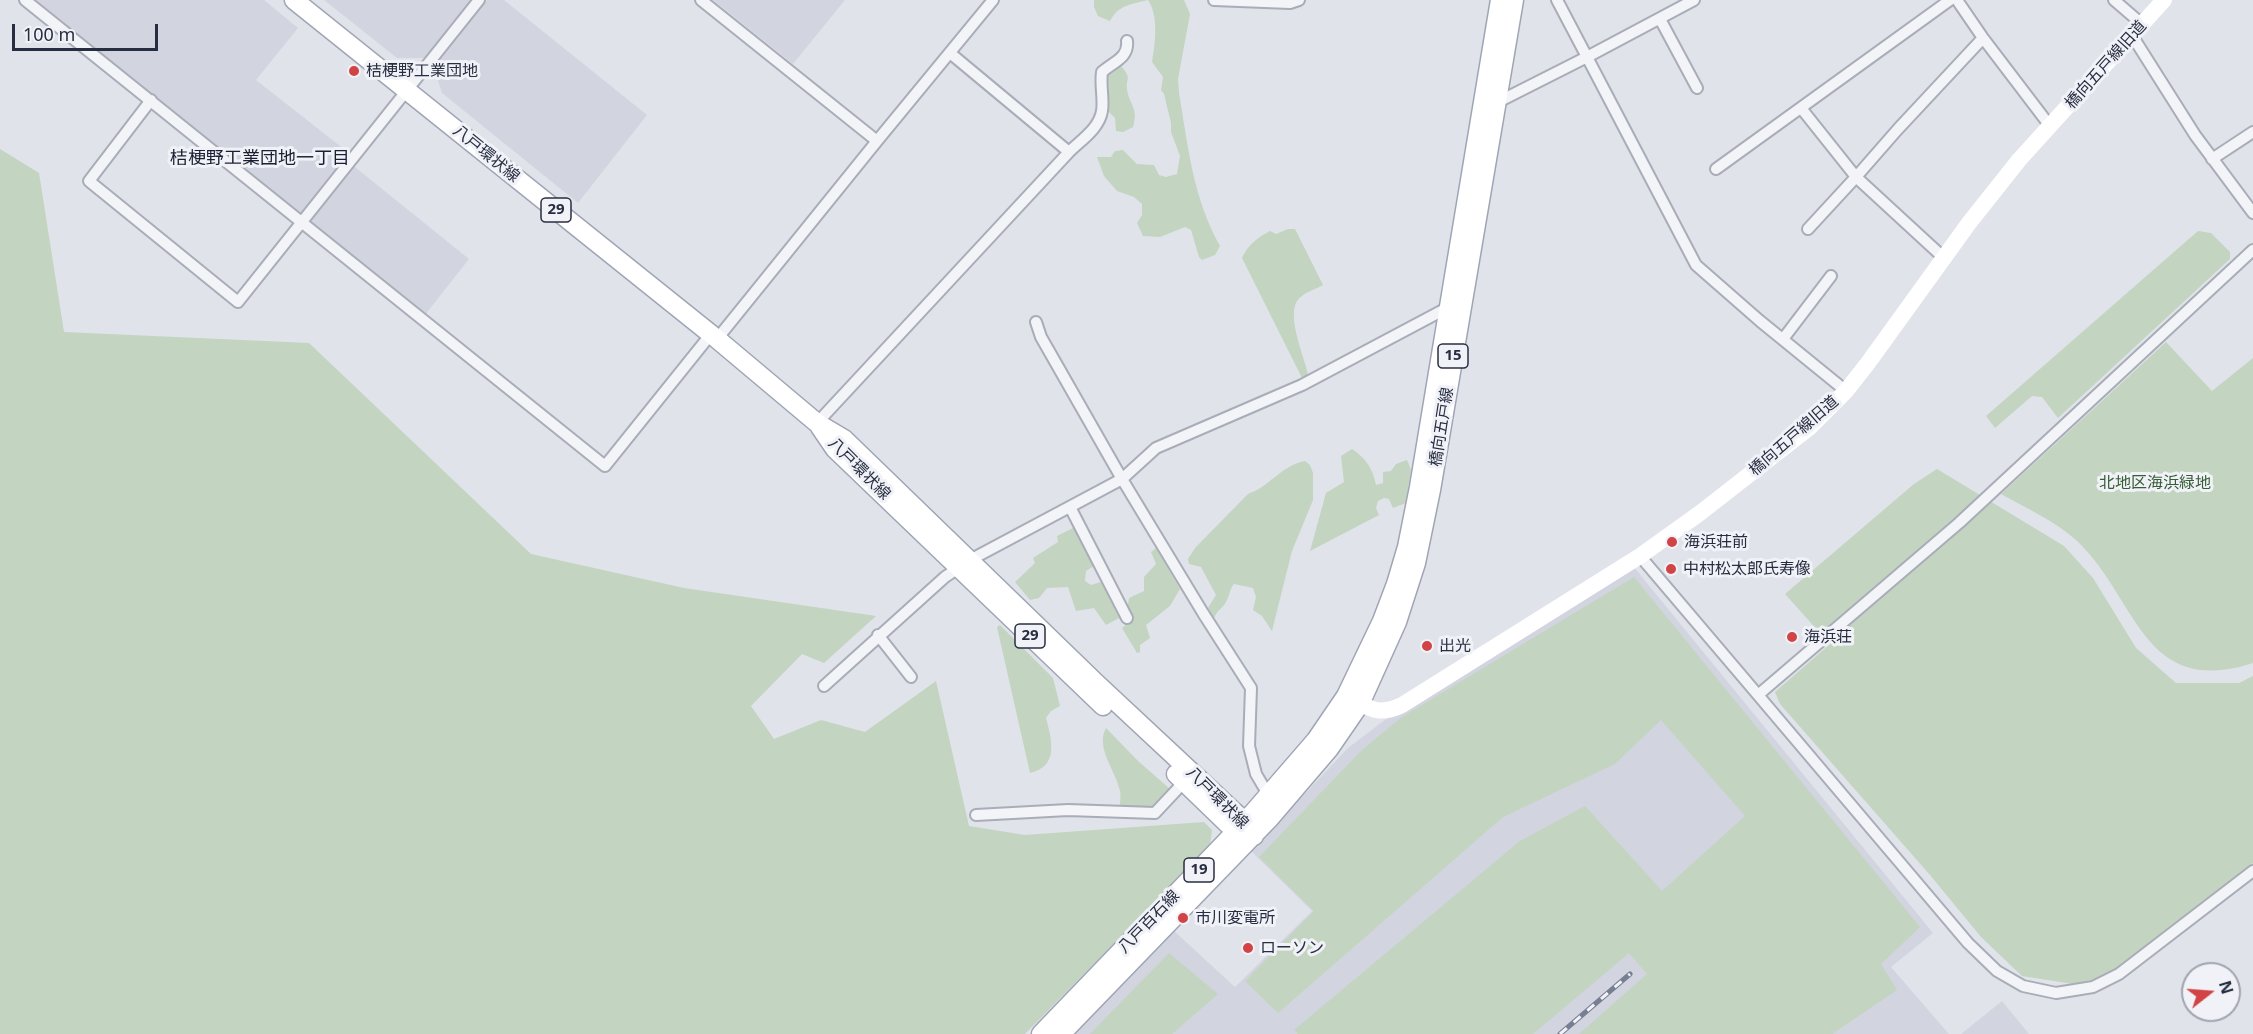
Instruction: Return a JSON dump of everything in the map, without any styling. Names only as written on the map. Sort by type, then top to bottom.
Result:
[{"type":"main road","name":"八戸環状線","points":[[294,0],[714,337],[817,423],[835,449],[965,563],[1096,683],[1245,830]]},
{"type":"main road","name":"橋向五戸線","points":[[1489,106],[1500,0]]},
{"type":"main road","name":"橋向五戸線","points":[[1353,700],[1397,622],[1416,563],[1431,490],[1455,305],[1489,106],[1514,0]]},
{"type":"main road","name":"八戸環状線","points":[[965,563],[1089,694],[1184,782],[1245,830]]},
{"type":"main road","name":"八戸百石線","points":[[1061,1034],[1245,830],[1269,796],[1353,700]]},
{"type":"main road","name":"八戸百石線","points":[[1041,1034],[1245,830],[1306,778],[1353,700]]},
{"type":"street","points":[[25,0],[605,466],[993,0]]},
{"type":"street","points":[[151,100],[89,181],[238,302],[479,0]]},
{"type":"street","points":[[701,0],[877,141]]},
{"type":"street","points":[[1214,0],[1290,3],[1299,0]]},
{"type":"street","points":[[1557,0],[1696,265],[1846,391]]},
{"type":"street","points":[[1669,0],[1675,10]]},
{"type":"street","points":[[1489,106],[1694,0]]},
{"type":"street","points":[[1716,169],[1950,0]]},
{"type":"street","points":[[1957,0],[2050,126]]},
{"type":"street","points":[[2114,0],[2138,31],[2212,159],[2253,213]]},
{"type":"street","name":"橋向五戸線旧道","points":[[1353,700],[1383,712],[1393,710],[1640,556],[1700,513],[1809,428],[1846,391],[1983,205],[2050,126],[2164,0]]},
{"type":"street","points":[[1660,19],[1697,88]]},
{"type":"street","points":[[1808,229],[1983,38]]},
{"type":"street","points":[[817,423],[1069,152],[1098,124],[1102,110],[1100,84],[1102,72],[1125,56],[1128,48],[1127,41]]},
{"type":"street","points":[[950,53],[1069,152]]},
{"type":"street","points":[[1801,108],[1856,177],[1944,258]]},
{"type":"street","points":[[2212,159],[2253,132]]},
{"type":"street","points":[[1758,695],[1959,523],[2253,250]]},
{"type":"street","points":[[1783,339],[1831,276]]},
{"type":"street","points":[[824,686],[945,577],[965,563],[1122,479],[1156,448],[1302,385],[1455,305]]},
{"type":"street","points":[[1036,322],[1041,337],[1122,479],[1251,687],[1249,746],[1256,774],[1269,796]]},
{"type":"street","points":[[1070,507],[1127,618]]},
{"type":"street","points":[[1640,556],[1968,943],[1997,971],[2024,986],[2056,993],[2093,987],[2120,974],[2253,871]]},
{"type":"street","points":[[878,636],[911,677]]},
{"type":"street","points":[[976,815],[1068,810],[1155,813],[1184,782]]},
{"type":"shaded area","points":[[36,0],[264,0],[298,28],[256,80],[349,153],[345,159],[469,259],[425,315]]},
{"type":"shaded area","points":[[324,0],[473,0],[427,58],[397,58]]},
{"type":"shaded area","points":[[487,0],[504,0],[647,115],[578,203],[442,93],[433,66]]},
{"type":"shaded area","points":[[713,0],[845,0],[793,64]]},
{"type":"shaded area","points":[[1633,566],[1933,933],[1891,967],[1949,1034],[1073,1034],[1173,930],[1235,987],[1312,911],[1251,851],[1348,748],[1386,719]]},
{"type":"shaded area","points":[[2002,1001],[2029,1034],[1961,1034]]},
{"type":"green space","points":[[1094,0],[1148,0],[1121,8],[1110,21],[1098,16]]},
{"type":"green space","points":[[1148,0],[1184,0],[1190,14],[1178,79],[1179,93],[1189,152],[1203,209],[1220,246],[1215,255],[1202,260],[1191,230],[1185,227],[1160,237],[1143,236],[1137,223],[1142,215],[1142,204],[1134,197],[1117,191],[1104,176],[1097,157],[1111,157],[1115,151],[1123,150],[1137,164],[1154,165],[1159,175],[1166,177],[1177,174],[1180,156],[1171,132],[1171,123],[1161,90],[1163,77],[1152,62],[1155,22]]},
{"type":"green space","points":[[1116,66],[1122,67],[1127,74],[1127,89],[1135,115],[1133,127],[1123,132],[1116,131],[1115,118],[1106,109],[1106,80]]},
{"type":"green space","points":[[0,149],[39,173],[64,332],[309,343],[531,554],[684,588],[876,616],[824,663],[802,654],[751,706],[774,739],[821,720],[865,732],[936,681],[969,826],[1025,835],[1204,822],[1212,830],[1210,846],[1025,1034],[0,1034]]},
{"type":"green space","points":[[1295,229],[1323,285],[1302,296],[1296,302],[1294,322],[1308,375],[1302,378],[1242,258],[1261,236],[1270,231],[1276,234]]},
{"type":"green space","points":[[2198,231],[2211,233],[2230,252],[2230,259],[2058,418],[2042,397],[2032,396],[1995,428],[1986,416]]},
{"type":"green space","name":"北地区海浜緑地","points":[[2166,342],[2212,391],[2253,358],[2253,663],[2216,670],[2187,667],[2165,655],[2146,637],[2097,563],[2076,540],[2050,521],[2001,494]]},
{"type":"green space","points":[[1352,449],[1368,464],[1376,485],[1383,483],[1383,472],[1391,471],[1396,464],[1407,460],[1411,470],[1406,503],[1393,508],[1389,499],[1384,498],[1378,501],[1376,508],[1379,515],[1310,551],[1326,493],[1344,482],[1341,456]]},
{"type":"green space","points":[[1305,461],[1310,465],[1313,473],[1313,500],[1292,551],[1272,631],[1262,616],[1253,610],[1256,597],[1253,588],[1234,584],[1226,602],[1214,618],[1208,608],[1216,595],[1201,567],[1189,564],[1188,559],[1195,548],[1248,494],[1289,467]]},
{"type":"green space","points":[[1937,469],[2064,546],[2093,578],[2136,648],[2176,683],[2239,683],[2253,676],[2253,863],[2119,974],[2073,984],[2022,976],[1981,937],[1930,875],[1780,704],[1775,692],[1830,644],[1785,594],[1914,484]]},
{"type":"green space","points":[[1075,527],[1094,566],[1086,571],[1085,581],[1091,585],[1101,582],[1119,618],[1106,625],[1094,608],[1076,611],[1068,587],[1047,588],[1039,598],[1030,600],[1015,582],[1035,563],[1033,558],[1058,542],[1057,536]]},
{"type":"green space","points":[[1156,548],[1180,589],[1170,606],[1146,625],[1150,638],[1140,645],[1140,652],[1137,653],[1122,628],[1132,620],[1127,610],[1129,598],[1144,591],[1144,577],[1156,564],[1151,552]]},
{"type":"green space","points":[[1634,577],[1920,927],[1881,964],[1897,990],[1832,1034],[1579,1034],[1647,974],[1629,953],[1533,1034],[1298,1034],[1294,1030],[1520,841],[1585,806],[1662,891],[1745,816],[1661,720],[1615,764],[1503,817],[1278,1013],[1245,981],[1314,911],[1259,857],[1362,750],[1402,717]]},
{"type":"green space","points":[[1000,625],[1053,678],[1060,706],[1051,711],[1046,718],[1051,744],[1049,759],[1046,765],[1030,773],[997,627]]},
{"type":"green space","points":[[1106,728],[1138,761],[1170,789],[1153,809],[1120,805],[1118,783],[1107,760],[1103,743]]},
{"type":"green space","points":[[1169,953],[1218,994],[1172,1034],[1090,1034]]},
{"type":"railway","points":[[1560,1034],[1630,974]]},
{"type":"place","name":"桔梗野工業団地","points":[[354,71]]},
{"type":"place","name":"海浜荘前","points":[[1672,542]]},
{"type":"place","name":"中村松太郎氏寿像","points":[[1671,569]]},
{"type":"place","name":"海浜荘","points":[[1792,637]]},
{"type":"place","name":"出光","points":[[1427,646]]},
{"type":"place","name":"市川変電所","points":[[1183,918]]},
{"type":"place","name":"ローソン","points":[[1248,948]]},
{"type":"district","name":"桔梗野工業団地一丁目","points":[[260,159]]}]
